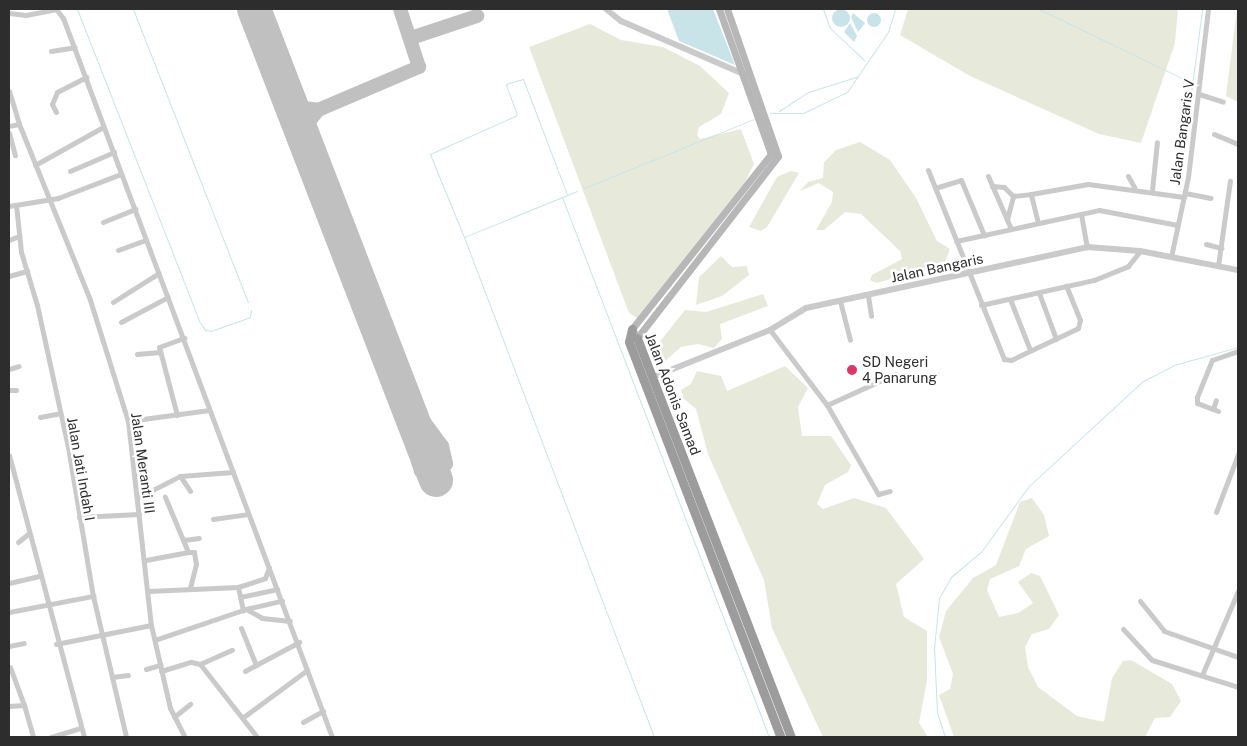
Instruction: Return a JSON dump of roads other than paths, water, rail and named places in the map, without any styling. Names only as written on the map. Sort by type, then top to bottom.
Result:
[{"type":"highway","name":"Jalan Adonis Samad","points":[[632,329],[629,342],[791,737]]},
{"type":"highway","name":"Jalan Adonis Samad","points":[[637,338],[653,376],[684,473],[781,737]]},
{"type":"main road","points":[[637,338],[776,160],[777,147],[743,76],[719,9]]},
{"type":"main road","points":[[727,9],[751,73],[759,108]]},
{"type":"main road","points":[[632,329],[769,157],[771,149],[763,117]]},
{"type":"main road","name":"Jalan Adonis Samad","points":[[632,329],[637,338]]},
{"type":"street","points":[[606,9],[621,21],[743,76],[751,73]]},
{"type":"street","name":"Jalan Bangaris V","points":[[1171,257],[1184,195],[1199,94],[1208,9]]},
{"type":"street","points":[[9,13],[58,10],[75,47],[103,127],[184,338],[248,514],[299,642],[307,670],[332,737]]},
{"type":"street","points":[[51,51],[75,47]]},
{"type":"street","points":[[56,112],[52,104],[57,92],[86,77]]},
{"type":"street","name":"Jalan Meranti III","points":[[9,91],[19,124],[90,300],[128,421],[146,560],[151,625],[160,668],[174,717],[185,737]]},
{"type":"street","points":[[1199,94],[1223,102]]},
{"type":"street","points":[[9,126],[19,124]]},
{"type":"street","points":[[35,165],[103,127]]},
{"type":"street","points":[[9,133],[15,154]]},
{"type":"street","points":[[1214,134],[1238,144]]},
{"type":"street","points":[[1152,190],[1157,142]]},
{"type":"street","points":[[70,171],[114,152]]},
{"type":"street","points":[[928,170],[1004,359],[1056,339],[1080,325],[1066,286]]},
{"type":"street","points":[[9,206],[49,199],[121,174]]},
{"type":"street","points":[[988,176],[1010,229]]},
{"type":"street","points":[[1128,176],[1128,183],[1136,188]]},
{"type":"street","points":[[936,188],[961,180],[984,235]]},
{"type":"street","points":[[1218,266],[1230,180]]},
{"type":"street","points":[[992,186],[1004,187],[1014,196],[1093,183],[1211,198]]},
{"type":"street","points":[[1031,194],[1038,223]]},
{"type":"street","points":[[1006,219],[1014,196]]},
{"type":"street","name":"Jalan Jati Indah I","points":[[16,206],[19,236],[60,413],[93,596],[126,737]]},
{"type":"street","points":[[102,222],[135,209]]},
{"type":"street","points":[[956,241],[1105,210],[1178,225]]},
{"type":"street","points":[[1081,214],[1087,247]]},
{"type":"street","points":[[9,240],[19,236]]},
{"type":"street","points":[[118,250],[146,240]]},
{"type":"street","points":[[1206,244],[1221,248]]},
{"type":"street","name":"Jalan Bangaris","points":[[653,376],[770,330],[803,310],[969,275],[1087,247],[1140,251],[1238,270]]},
{"type":"street","points":[[982,304],[1039,293],[1118,270],[1132,263],[1140,251]]},
{"type":"street","points":[[9,276],[27,271]]},
{"type":"street","points":[[113,302],[159,274]]},
{"type":"street","points":[[1039,293],[1056,339]]},
{"type":"street","points":[[121,322],[168,296]]},
{"type":"street","points":[[868,296],[871,316]]},
{"type":"street","points":[[1010,299],[1030,350]]},
{"type":"street","points":[[840,301],[850,340]]},
{"type":"street","points":[[770,330],[827,405],[878,494],[890,491]]},
{"type":"street","points":[[177,415],[160,352],[160,345],[184,338]]},
{"type":"street","points":[[1216,400],[1215,410],[1196,400],[1208,366],[1217,357],[1238,351]]},
{"type":"street","points":[[137,354],[160,352]]},
{"type":"street","points":[[9,369],[19,366]]},
{"type":"street","points":[[827,405],[895,374]]},
{"type":"street","points":[[9,390],[16,390]]},
{"type":"street","points":[[128,421],[209,410]]},
{"type":"street","points":[[40,417],[60,413]]},
{"type":"street","points":[[1216,512],[1238,454]]},
{"type":"street","points":[[9,456],[11,478],[28,534],[56,644],[84,737]]},
{"type":"street","points":[[137,498],[180,476],[233,472]]},
{"type":"street","points":[[180,476],[190,491]]},
{"type":"street","points":[[165,496],[188,552]]},
{"type":"street","points":[[79,517],[139,514]]},
{"type":"street","points":[[213,519],[248,514]]},
{"type":"street","points":[[18,542],[28,534]]},
{"type":"street","points":[[184,540],[199,538]]},
{"type":"street","points":[[146,560],[194,552],[196,564],[190,588]]},
{"type":"street","points":[[148,591],[238,587],[265,578],[269,568]]},
{"type":"street","points":[[9,583],[39,576]]},
{"type":"street","points":[[238,587],[244,610],[262,618],[290,621]]},
{"type":"street","points":[[240,597],[277,588]]},
{"type":"street","points":[[1202,675],[1238,591]]},
{"type":"street","points":[[9,612],[46,603],[93,596]]},
{"type":"street","points":[[155,640],[244,610],[282,601]]},
{"type":"street","points":[[1140,601],[1159,628],[1238,657]]},
{"type":"street","points":[[56,644],[151,625]]},
{"type":"street","points":[[241,628],[256,665]]},
{"type":"street","points":[[1123,629],[1148,657],[1238,687]]},
{"type":"street","points":[[245,670],[299,642]]},
{"type":"street","points":[[9,646],[24,643]]},
{"type":"street","points":[[146,669],[191,662],[200,664],[232,650]]},
{"type":"street","points":[[9,660],[9,669],[24,705],[32,737]]},
{"type":"street","points":[[200,664],[257,737]]},
{"type":"street","points":[[242,718],[307,670]]},
{"type":"street","points":[[112,677],[128,675]]},
{"type":"street","points":[[174,717],[190,704]]},
{"type":"street","points":[[9,706],[24,705]]},
{"type":"street","points":[[303,722],[323,711]]},
{"type":"street","points":[[51,737],[81,728]]},
{"type":"water","points":[[667,9],[713,9],[735,65],[679,41]]},
{"type":"water","points":[[841,9],[847,12],[850,18],[847,24],[841,27],[835,24],[832,18],[835,12]]},
{"type":"water","points":[[853,13],[865,23],[858,32],[851,17]]},
{"type":"water","points":[[871,13],[877,13],[881,20],[877,27],[871,27],[867,23],[867,17]]},
{"type":"water","points":[[850,23],[857,36],[854,42],[844,32]]},
{"type":"waterway","points":[[77,9],[199,321],[205,330],[211,331],[250,317],[251,310]]},
{"type":"waterway","points":[[133,9],[248,302]]},
{"type":"waterway","points":[[823,9],[830,28],[864,60]]},
{"type":"waterway","points":[[770,113],[803,113],[847,92],[888,32],[895,9]]},
{"type":"waterway","points":[[1039,9],[1194,84]]},
{"type":"waterway","points":[[1183,154],[1202,9]]},
{"type":"waterway","points":[[779,111],[808,92],[859,76]]},
{"type":"waterway","points":[[464,237],[430,154],[517,115],[506,84],[523,79],[567,194]]},
{"type":"waterway","points":[[584,188],[754,119]]},
{"type":"waterway","points":[[1238,177],[1238,190]]},
{"type":"waterway","points":[[577,191],[464,237],[654,737]]},
{"type":"waterway","points":[[562,197],[769,737]]},
{"type":"waterway","points":[[945,737],[937,713],[934,648],[939,598],[951,577],[981,552],[1028,487],[1143,381],[1174,365],[1238,347]]},
{"type":"place","name":"SD Negeri 4 Panarung","points":[[852,370]]}]
